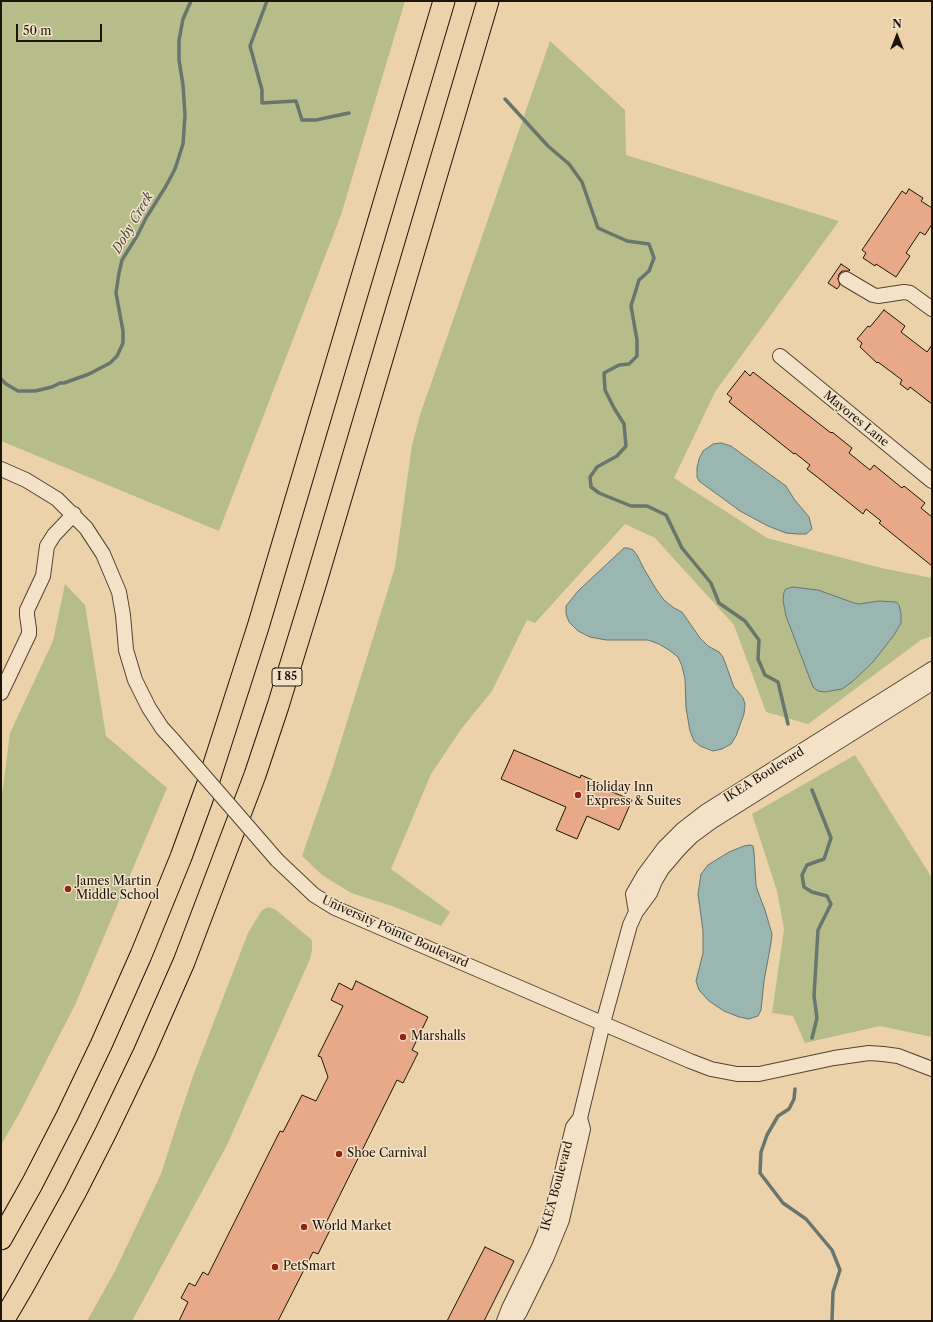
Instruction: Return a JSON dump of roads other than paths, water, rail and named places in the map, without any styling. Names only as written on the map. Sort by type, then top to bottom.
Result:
[{"type":"highway","points":[[1,1239],[32,1184],[101,1046],[141,955],[181,857],[208,783],[260,619],[444,1]]},
{"type":"highway","name":"I 85","points":[[3,1321],[75,1193],[144,1052],[187,955],[255,775],[316,582],[488,1]]},
{"type":"street","points":[[846,279],[873,295],[878,296],[904,292],[910,293],[932,309]]},
{"type":"street","name":"Mayores Lane","points":[[780,356],[932,481]]},
{"type":"street","name":"University Pointe Boulevard","points":[[1,470],[26,480],[57,499],[74,514],[94,540],[110,567],[120,598],[126,650],[135,680],[149,708],[162,728],[277,860],[314,895],[335,908],[603,1024],[690,1061],[726,1072],[737,1074],[759,1074],[834,1058],[869,1053],[898,1056],[931,1069]]},
{"type":"street","points":[[1,693],[29,634],[30,629],[27,610],[43,576],[47,546],[54,535],[74,514]]},
{"type":"street","name":"IKEA Boulevard","points":[[504,1321],[546,1231],[573,1127],[580,1118],[603,1024],[630,925],[636,912],[650,893],[662,869],[680,848],[701,829],[915,686],[932,669]]},
{"type":"street","name":"IKEA Boulevard","points":[[915,686],[932,683]]},
{"type":"street","name":"IKEA Boulevard","points":[[514,1321],[520,1312],[546,1259],[562,1220],[583,1129],[580,1118]]},
{"type":"water","points":[[721,443],[731,446],[786,486],[794,499],[809,517],[812,529],[806,534],[798,534],[786,533],[768,526],[740,511],[699,481],[697,477],[697,468],[703,451],[713,444]]},
{"type":"water","points":[[624,548],[633,550],[637,555],[656,589],[664,600],[682,612],[700,638],[708,646],[719,652],[723,657],[734,687],[743,698],[745,704],[744,714],[736,736],[731,744],[722,749],[713,751],[700,746],[694,741],[690,731],[686,708],[685,679],[678,657],[659,644],[648,640],[606,640],[590,637],[578,631],[569,622],[566,614],[566,606],[578,591]]},
{"type":"water","points":[[792,587],[818,590],[859,604],[879,601],[896,602],[899,605],[901,623],[894,635],[873,662],[853,681],[842,689],[825,692],[818,691],[813,687],[786,616],[783,600],[784,592],[786,589]]},
{"type":"water","points":[[750,845],[753,846],[754,852],[756,885],[772,934],[761,1010],[758,1016],[749,1019],[724,1011],[709,1001],[699,990],[696,981],[703,953],[703,931],[698,894],[701,874],[708,865],[729,852]]},
{"type":"waterway","name":"Doby Creek","points":[[1,379],[6,384],[18,391],[35,391],[52,387],[89,374],[110,363],[117,356],[123,343],[123,331],[116,293],[122,260],[175,169],[183,144],[185,115],[183,85],[179,60],[179,40],[183,19],[191,1]]},
{"type":"waterway","points":[[267,1],[250,46],[262,90],[262,103],[296,101],[302,120],[316,120],[349,113]]},
{"type":"waterway","points":[[505,99],[548,146],[569,164],[582,182],[598,228],[627,241],[649,244],[654,258],[649,271],[639,280],[631,306],[637,340],[637,356],[629,364],[619,365],[604,373],[605,390],[624,424],[626,446],[617,456],[597,467],[590,477],[591,487],[599,493],[631,506],[647,506],[666,515],[682,548],[711,583],[719,603],[745,621],[759,640],[758,659],[765,675],[778,682],[788,724]]},
{"type":"waterway","points":[[812,790],[831,838],[824,859],[807,865],[802,875],[804,887],[812,892],[827,896],[831,904],[818,930],[814,996],[817,1018],[812,1038]]},
{"type":"waterway","points":[[795,1089],[794,1099],[789,1109],[778,1116],[767,1135],[761,1152],[760,1173],[783,1203],[806,1219],[832,1250],[840,1270],[833,1292],[832,1321]]},
{"type":"place","name":"Holiday Inn Express & Suites","points":[[578,795]]},
{"type":"place","name":"James Martin Middle School","points":[[68,889]]},
{"type":"place","name":"Marshalls","points":[[403,1037]]},
{"type":"place","name":"Shoe Carnival","points":[[339,1154]]},
{"type":"place","name":"World Market","points":[[304,1227]]},
{"type":"place","name":"PetSmart","points":[[275,1267]]}]
